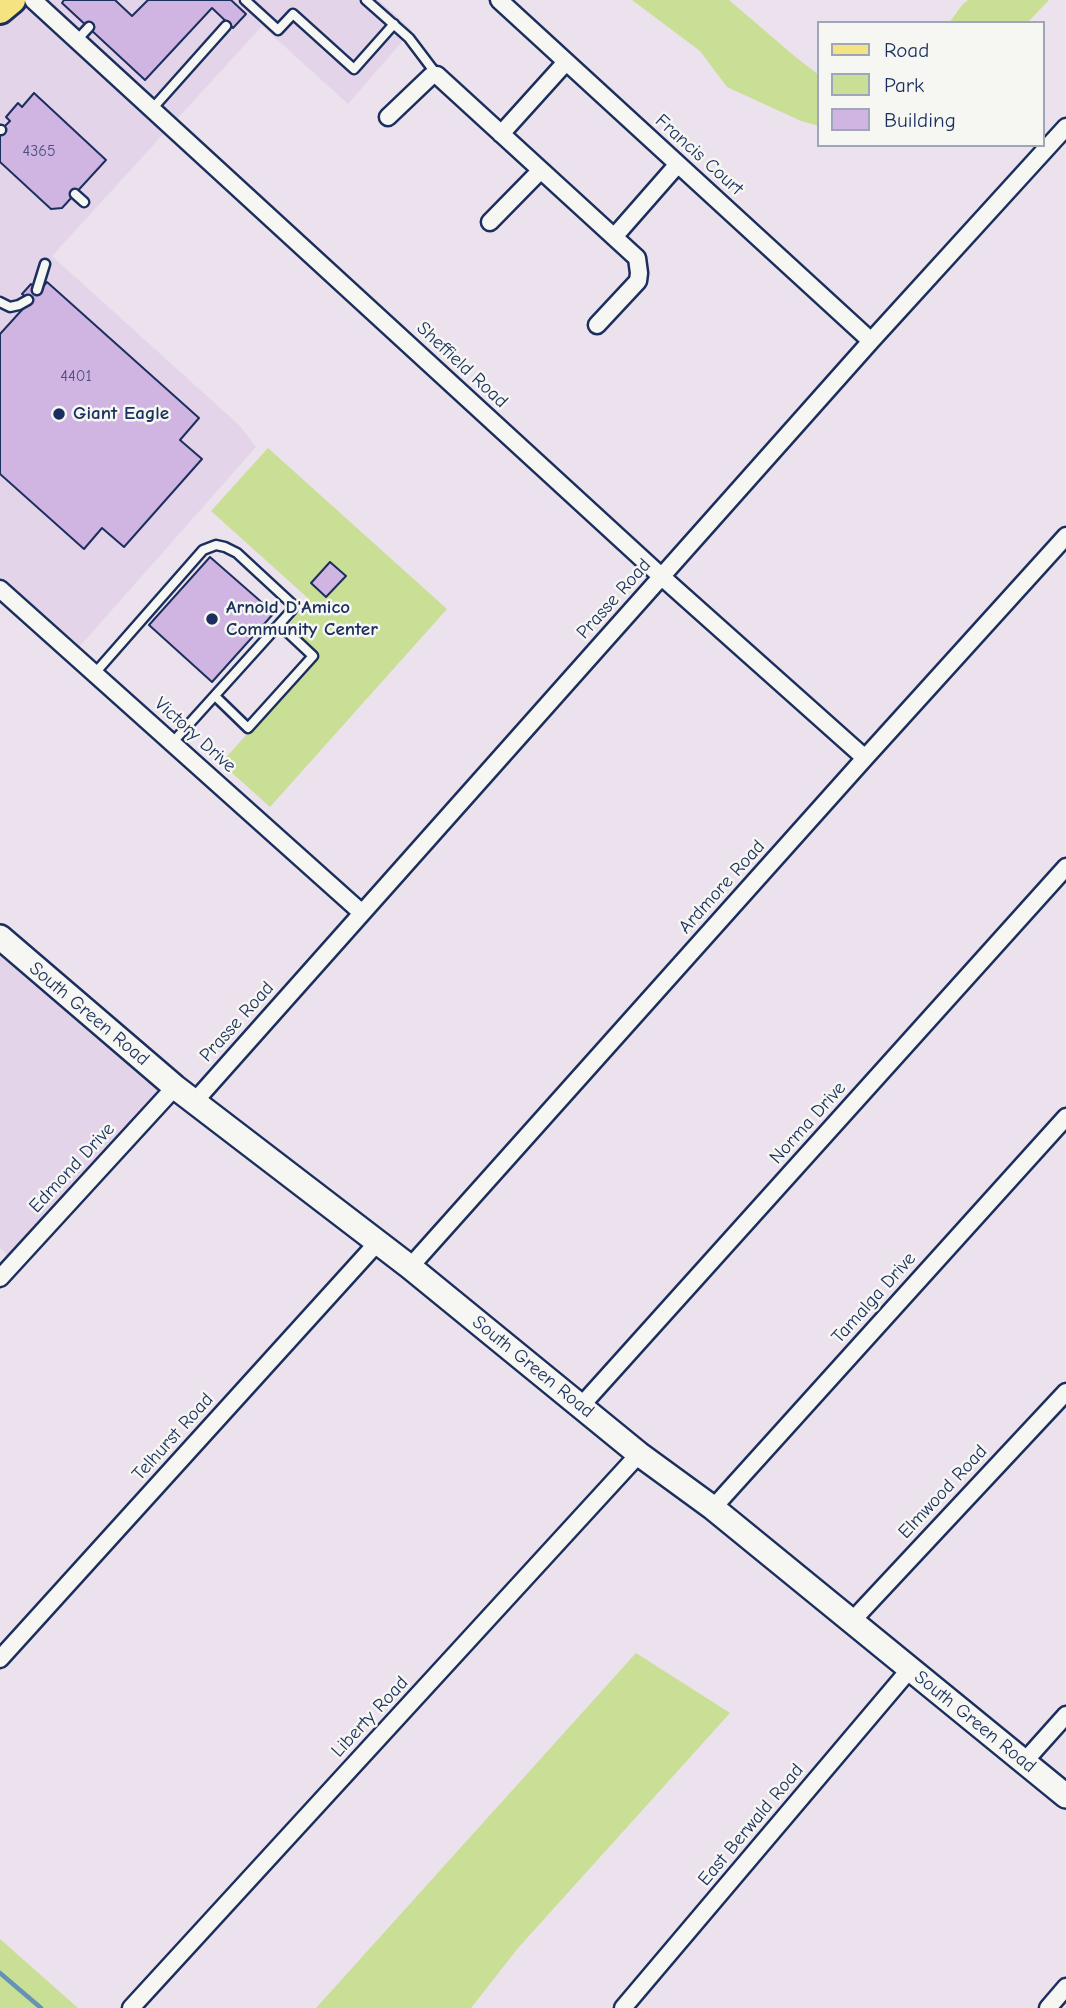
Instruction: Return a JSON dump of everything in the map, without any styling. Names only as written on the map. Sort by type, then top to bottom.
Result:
[{"type":"main road","points":[[0,10],[12,0]]},
{"type":"main road","name":"South Green Road","points":[[0,937],[175,1087],[410,1267],[639,1454],[713,1508],[1066,1796]]},
{"type":"street","name":"Sheffield Road","points":[[33,0],[662,577],[865,758]]},
{"type":"street","name":"Francis Court","points":[[499,0],[871,341]]},
{"type":"street","points":[[500,134],[566,62]]},
{"type":"street","points":[[388,117],[431,76],[437,75],[637,258],[638,281],[597,324]]},
{"type":"street","name":"Prasse Road","points":[[195,1101],[871,341],[1066,127]]},
{"type":"street","points":[[614,237],[678,164]]},
{"type":"street","points":[[489,222],[540,170]]},
{"type":"street","name":"Ardmore Road","points":[[410,1267],[1066,536]]},
{"type":"street","name":"Victory Drive","points":[[0,589],[362,913]]},
{"type":"street","name":"Norma Drive","points":[[580,1406],[1066,867]]},
{"type":"street","name":"Edmond Drive","points":[[0,1278],[175,1087]]},
{"type":"street","name":"Tamalga Drive","points":[[713,1508],[1066,1117]]},
{"type":"street","name":"Telhurst Road","points":[[0,1659],[377,1243]]},
{"type":"street","name":"Elmwood Road","points":[[851,1622],[1066,1392]]},
{"type":"street","name":"Liberty Road","points":[[131,2008],[639,1454]]},
{"type":"street","name":"East Berwald Road","points":[[623,2008],[910,1669]]},
{"type":"street","points":[[1024,1762],[1066,1714]]},
{"type":"street","points":[[1048,2008],[1066,1987]]},
{"type":"lane","points":[[245,0],[278,30],[293,13],[354,69],[394,24]]},
{"type":"lane","points":[[366,0],[409,38],[437,75]]},
{"type":"lane","points":[[152,109],[226,26]]},
{"type":"lane","points":[[77,40],[89,27]]},
{"type":"lane","points":[[75,194],[84,202]]},
{"type":"lane","points":[[37,290],[45,264]]},
{"type":"lane","points":[[0,302],[10,307],[28,300]]},
{"type":"lane","points":[[94,673],[203,550],[216,545],[237,553],[291,603],[292,610],[173,743]]},
{"type":"lane","points":[[215,696],[248,728],[313,656],[280,625]]},
{"type":"shaded area","points":[[0,0],[379,0],[412,30],[348,104],[262,26],[52,256],[239,425],[256,447],[73,654],[0,589]]},
{"type":"shaded area","points":[[0,937],[175,1087],[15,1262],[0,1248]]},
{"type":"green space","points":[[632,0],[729,0],[818,74],[818,126],[801,121],[727,87],[700,51]]},
{"type":"green space","points":[[968,0],[1049,0],[1029,21],[950,21]]},
{"type":"green space","points":[[268,448],[447,609],[270,807],[221,763],[319,654],[288,625],[310,600],[211,511]]},
{"type":"green space","points":[[636,1653],[730,1713],[518,1948],[471,2008],[316,2008]]},
{"type":"green space","points":[[0,1939],[78,2008],[0,2008]]},
{"type":"building","points":[[64,0],[115,0],[132,16],[148,0],[231,0],[246,14],[233,28],[212,8],[145,80],[62,3]]},
{"type":"building","points":[[34,93],[106,160],[62,208],[51,209],[0,162],[0,131],[10,121],[6,117],[18,103],[22,107]]},
{"type":"building","points":[[47,282],[199,418],[180,440],[202,459],[124,547],[102,528],[84,549],[0,474],[0,334],[30,301],[22,294],[31,284],[39,291]]},
{"type":"building","name":"Arnold D'Amico Community Center","points":[[210,557],[274,613],[212,682],[149,625]]},
{"type":"building","points":[[330,562],[346,576],[326,597],[311,583]]},
{"type":"waterway","points":[[0,1973],[41,2008]]},
{"type":"place","name":"Giant Eagle","points":[[59,414]]},
{"type":"place","name":"Arnold D'Amico Community Center","points":[[212,619]]}]
